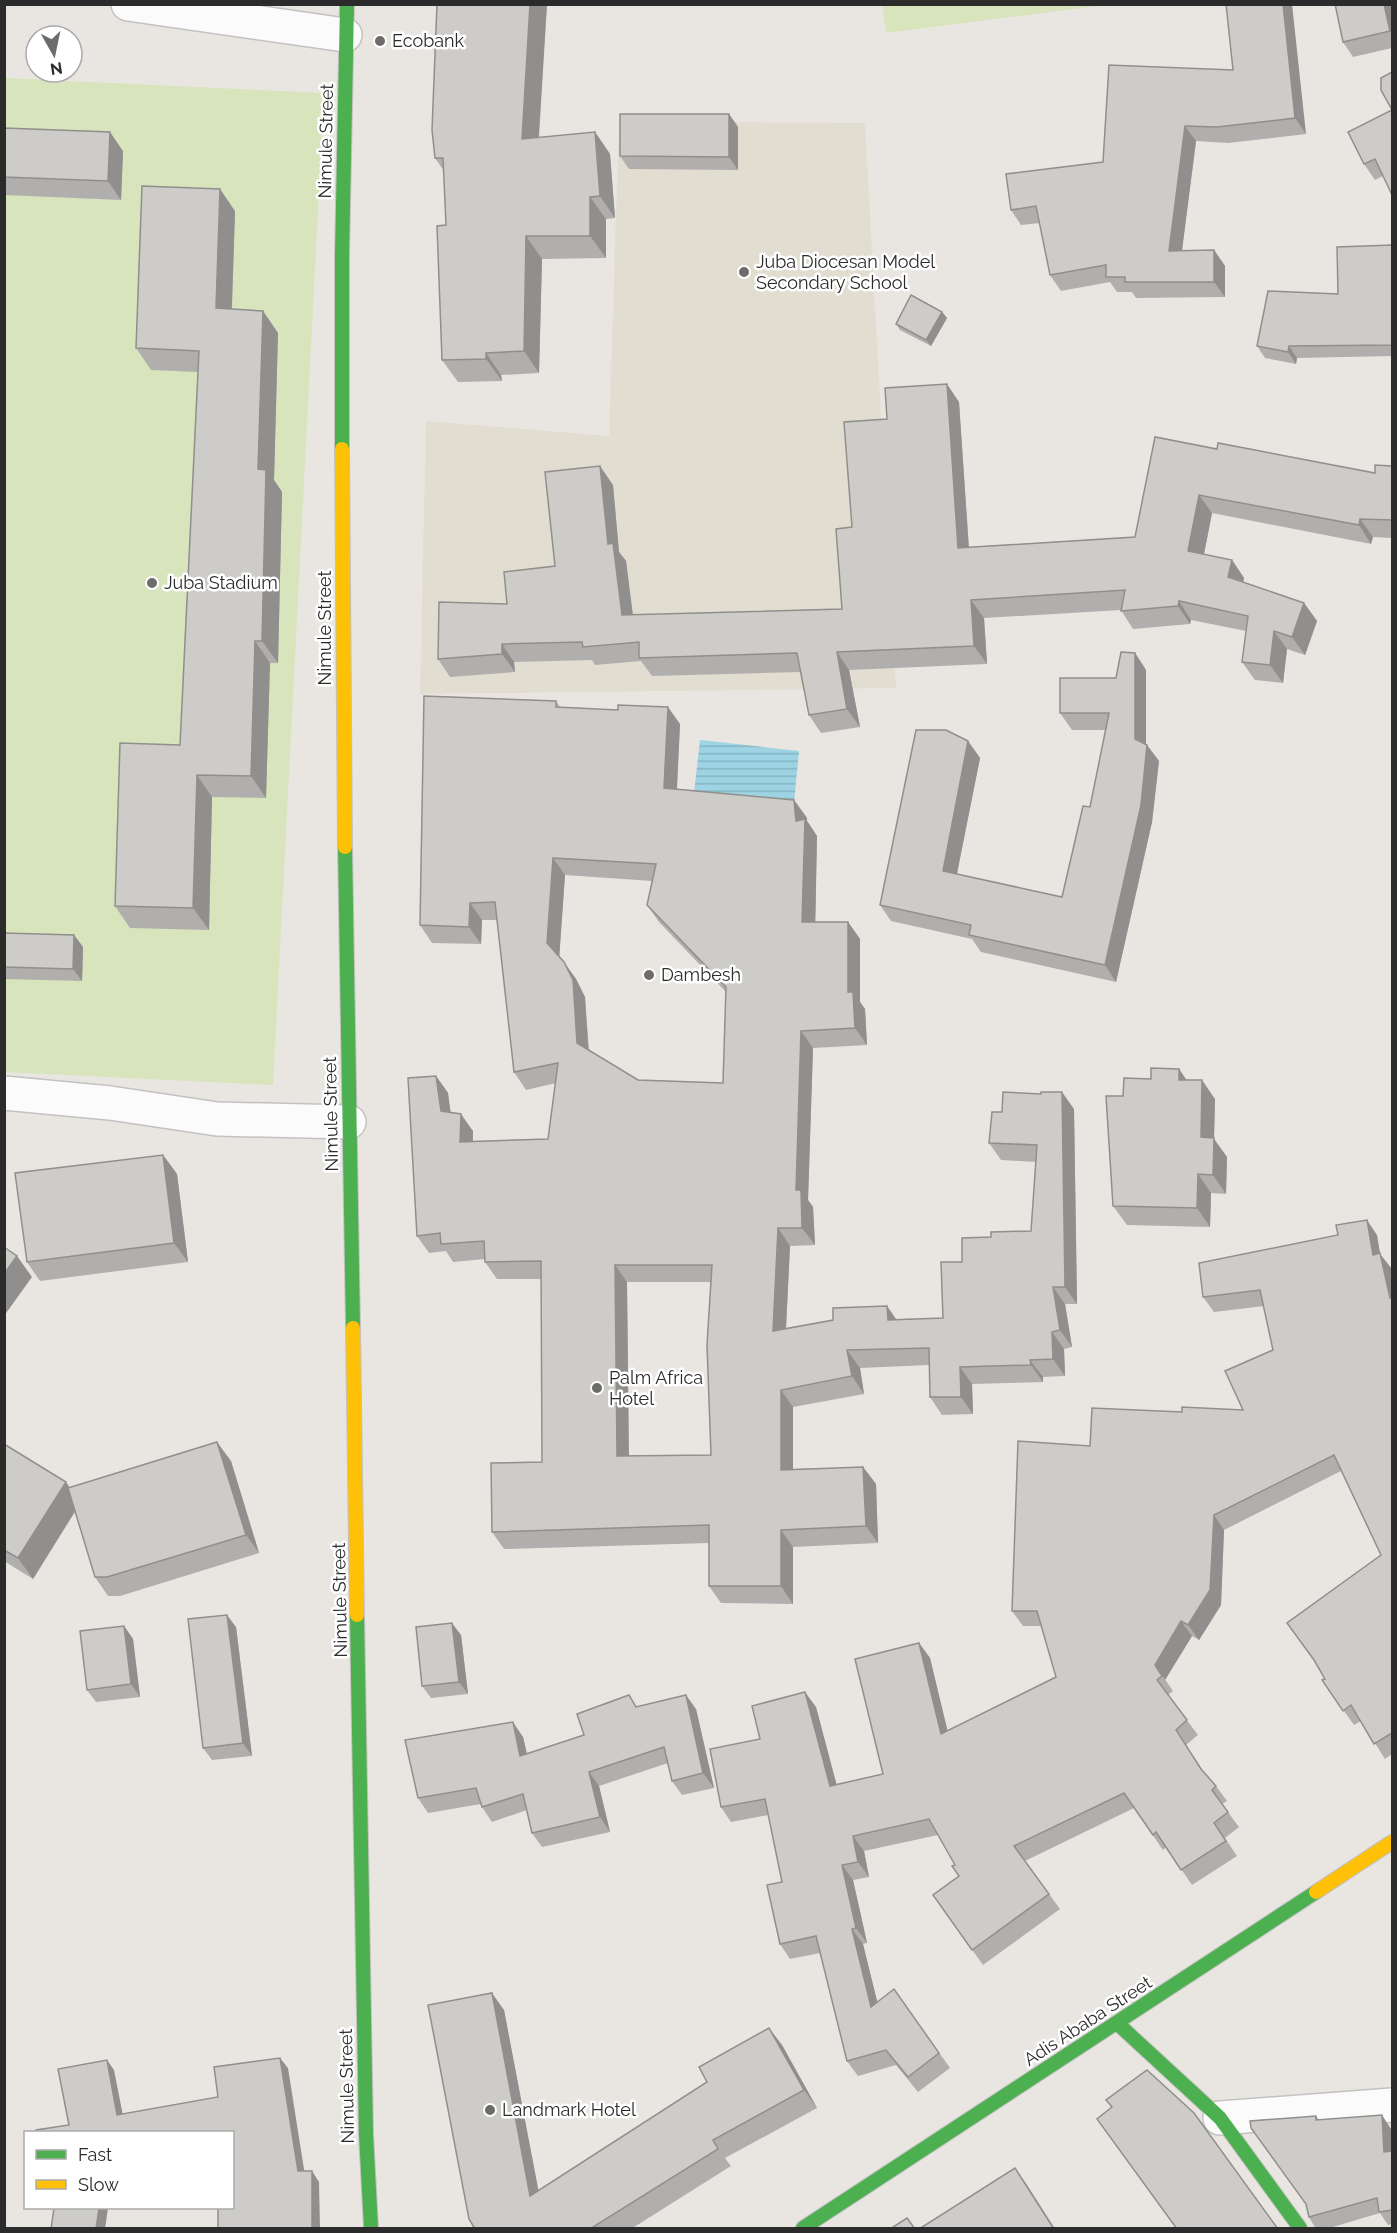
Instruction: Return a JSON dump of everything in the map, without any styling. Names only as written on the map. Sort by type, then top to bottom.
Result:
[{"type":"street","points":[[128,4],[346,20]]},
{"type":"street","name":"Nimule Street","points":[[346,20],[343,745],[369,2226]]},
{"type":"street","points":[[4,1093],[110,1103],[217,1119],[349,1122]]},
{"type":"street","name":"Adis Ababa Street","points":[[803,2229],[1392,1842]]},
{"type":"street","points":[[1118,2024],[1220,2118],[1300,2229]]},
{"type":"street","points":[[1220,2118],[1392,2105]]},
{"type":"shaded area","name":"Juba Diocesan Model Secondary School","points":[[619,121],[865,123],[896,688],[420,694],[426,421],[609,436]]},
{"type":"green space","points":[[882,4],[1105,4],[1105,5],[886,33]]},
{"type":"green space","name":"Juba Stadium","points":[[5,78],[24,79],[24,84],[84,84],[84,82],[324,93],[273,1085],[5,1072]]},
{"type":"water","points":[[700,740],[799,751],[794,803],[694,793]]},
{"type":"building","points":[[437,4],[530,4],[522,139],[595,132],[600,196],[590,197],[590,236],[526,236],[524,351],[486,353],[486,359],[442,360],[437,226],[446,225],[443,158],[435,158],[432,130]]},
{"type":"building","points":[[1226,4],[1283,4],[1295,118],[1217,127],[1185,126],[1169,251],[1214,250],[1214,282],[1125,282],[1125,277],[1106,277],[1106,265],[1050,275],[1036,206],[1011,210],[1006,174],[1103,162],[1109,65],[1233,70]]},
{"type":"building","points":[[1335,4],[1384,4],[1390,31],[1343,42]]},
{"type":"building","points":[[1392,72],[1392,110],[1381,90],[1381,78]]},
{"type":"building","points":[[1392,110],[1392,195],[1375,159],[1364,164],[1348,132]]},
{"type":"building","points":[[620,114],[729,114],[729,157],[620,156]]},
{"type":"building","points":[[4,128],[110,132],[108,181],[4,177]]},
{"type":"building","points":[[142,186],[220,189],[216,308],[263,311],[258,469],[266,470],[262,641],[255,641],[251,776],[197,775],[193,908],[115,906],[120,743],[180,745],[199,351],[136,348]]},
{"type":"building","points":[[1392,245],[1392,345],[1289,346],[1288,352],[1257,346],[1268,291],[1338,294],[1337,247]]},
{"type":"building","points":[[911,295],[942,312],[926,340],[896,324]]},
{"type":"building","points":[[947,384],[958,548],[1135,537],[1155,437],[1217,449],[1218,443],[1375,473],[1375,465],[1392,466],[1392,520],[1360,519],[1359,525],[1199,495],[1188,551],[1232,560],[1228,577],[1304,603],[1292,637],[1274,631],[1270,665],[1242,662],[1248,616],[1179,601],[1178,606],[1121,611],[1125,590],[971,600],[974,646],[837,652],[847,709],[809,715],[797,653],[639,658],[639,642],[583,647],[582,642],[502,644],[502,654],[438,659],[439,602],[507,604],[504,572],[555,566],[545,472],[600,466],[608,544],[613,543],[622,615],[842,609],[836,529],[852,527],[844,422],[887,419],[885,388]]},
{"type":"building","points":[[1121,652],[1135,653],[1135,739],[1147,745],[1141,805],[1105,965],[969,935],[971,925],[880,905],[916,730],[946,730],[968,741],[943,871],[1062,897],[1083,806],[1090,807],[1109,713],[1060,713],[1060,678],[1116,678]]},
{"type":"building","points":[[424,696],[556,701],[556,707],[618,710],[618,705],[668,707],[664,788],[794,800],[796,821],[805,819],[802,922],[848,922],[848,992],[853,992],[855,1028],[801,1031],[796,1190],[801,1190],[802,1228],[778,1228],[773,1331],[833,1320],[833,1308],[887,1306],[888,1320],[943,1318],[941,1262],[962,1262],[962,1238],[991,1237],[991,1232],[1031,1231],[1037,1145],[989,1143],[992,1112],[1002,1112],[1003,1092],[1041,1094],[1041,1092],[1062,1092],[1065,1287],[1053,1287],[1060,1330],[1052,1332],[1053,1359],[1030,1360],[1031,1365],[960,1367],[961,1397],[930,1397],[929,1348],[847,1350],[852,1376],[781,1390],[781,1470],[863,1467],[866,1526],[781,1530],[781,1586],[709,1586],[709,1525],[492,1532],[491,1463],[542,1462],[541,1261],[485,1262],[484,1241],[441,1244],[440,1233],[417,1236],[408,1078],[436,1076],[441,1111],[461,1114],[460,1142],[548,1139],[558,1063],[514,1072],[495,902],[470,903],[469,927],[420,925]],"holes":[[[553,858],[656,864],[647,905],[726,987],[723,1083],[638,1080],[577,1043],[573,980],[564,962],[547,943]],[[615,1265],[712,1265],[707,1345],[711,1455],[617,1456]]]},
{"type":"building","points":[[4,933],[74,935],[73,969],[4,967]]},
{"type":"building","points":[[1151,1068],[1179,1069],[1179,1080],[1202,1080],[1201,1137],[1214,1138],[1213,1175],[1198,1174],[1197,1208],[1113,1206],[1106,1096],[1123,1096],[1124,1078],[1151,1079]]},
{"type":"building","points":[[163,1155],[174,1243],[27,1262],[15,1173]]},
{"type":"building","points":[[1367,1220],[1373,1255],[1380,1253],[1390,1298],[1392,1297],[1392,1733],[1374,1744],[1351,1705],[1343,1711],[1322,1680],[1325,1679],[1314,1660],[1287,1623],[1381,1555],[1334,1455],[1214,1515],[1210,1590],[1188,1625],[1181,1621],[1155,1665],[1162,1676],[1157,1680],[1187,1720],[1176,1730],[1201,1769],[1216,1786],[1212,1790],[1228,1812],[1214,1823],[1226,1841],[1181,1870],[1156,1832],[1153,1835],[1124,1793],[1014,1846],[1049,1894],[972,1950],[933,1895],[959,1876],[929,1819],[853,1836],[858,1862],[842,1865],[856,1928],[852,1929],[871,2007],[894,1989],[939,2053],[908,2077],[886,2050],[847,2061],[816,1936],[780,1944],[767,1885],[782,1882],[765,1799],[721,1807],[710,1749],[760,1739],[752,1706],[805,1692],[830,1786],[883,1774],[855,1659],[919,1643],[941,1734],[1056,1677],[1037,1611],[1012,1611],[1018,1441],[1090,1446],[1092,1408],[1182,1412],[1182,1407],[1243,1410],[1225,1371],[1273,1350],[1260,1290],[1203,1297],[1199,1263],[1338,1235],[1336,1225]]},
{"type":"building","points":[[4,1247],[17,1256],[4,1274]]},
{"type":"building","points":[[217,1442],[246,1535],[107,1577],[95,1577],[68,1488]]},
{"type":"building","points":[[4,1444],[66,1482],[18,1558],[4,1550]]},
{"type":"building","points":[[227,1615],[243,1743],[203,1748],[188,1619]]},
{"type":"building","points":[[452,1623],[459,1682],[422,1686],[416,1627]]},
{"type":"building","points":[[124,1626],[131,1684],[87,1690],[80,1631]]},
{"type":"building","points":[[629,1695],[636,1707],[686,1695],[703,1773],[672,1781],[664,1747],[589,1772],[600,1817],[532,1833],[523,1794],[482,1807],[476,1788],[418,1798],[405,1740],[513,1722],[520,1756],[584,1735],[577,1714]]},
{"type":"building","points":[[492,1993],[530,2196],[707,2082],[699,2067],[769,2028],[804,2090],[713,2140],[718,2149],[590,2229],[475,2229],[469,2219],[428,2005]]},
{"type":"building","points":[[280,2058],[298,2171],[312,2171],[312,2229],[218,2229],[218,2209],[234,2209],[234,2131],[36,2131],[69,2125],[58,2069],[107,2060],[117,2115],[218,2097],[214,2067]]},
{"type":"building","points":[[1147,2070],[1194,2113],[1278,2229],[1177,2229],[1097,2119],[1112,2107],[1106,2100]]},
{"type":"building","points":[[1382,2115],[1384,2152],[1392,2151],[1392,2210],[1379,2212],[1377,2198],[1309,2217],[1306,2204],[1251,2128],[1250,2121],[1316,2116],[1316,2120]]},
{"type":"building","points":[[1015,2168],[1054,2229],[919,2229]]},
{"type":"building","points":[[54,2209],[99,2209],[96,2229],[51,2229]]},
{"type":"building","points":[[907,2218],[915,2229],[890,2229]]},
{"type":"traffic: fast","points":[[342,449],[342,256],[347,4]]},
{"type":"traffic: fast","points":[[345,847],[353,1328]]},
{"type":"traffic: fast","points":[[357,1615],[366,2134],[371,2228]]},
{"type":"traffic: fast","points":[[803,2228],[1316,1892]]},
{"type":"traffic: fast","points":[[1118,2024],[1220,2118],[1300,2228]]},
{"type":"traffic: slow","points":[[342,449],[345,847]]},
{"type":"traffic: slow","points":[[353,1328],[357,1615]]},
{"type":"traffic: slow","points":[[1316,1892],[1392,1842]]},
{"type":"place","name":"Ecobank","points":[[380,41]]},
{"type":"place","name":"Juba Diocesan Model Secondary School","points":[[744,272]]},
{"type":"place","name":"Juba Stadium","points":[[152,583]]},
{"type":"place","name":"Dambesh","points":[[649,975]]},
{"type":"place","name":"Palm Africa Hotel","points":[[597,1388]]},
{"type":"place","name":"Landmark Hotel","points":[[490,2110]]}]
